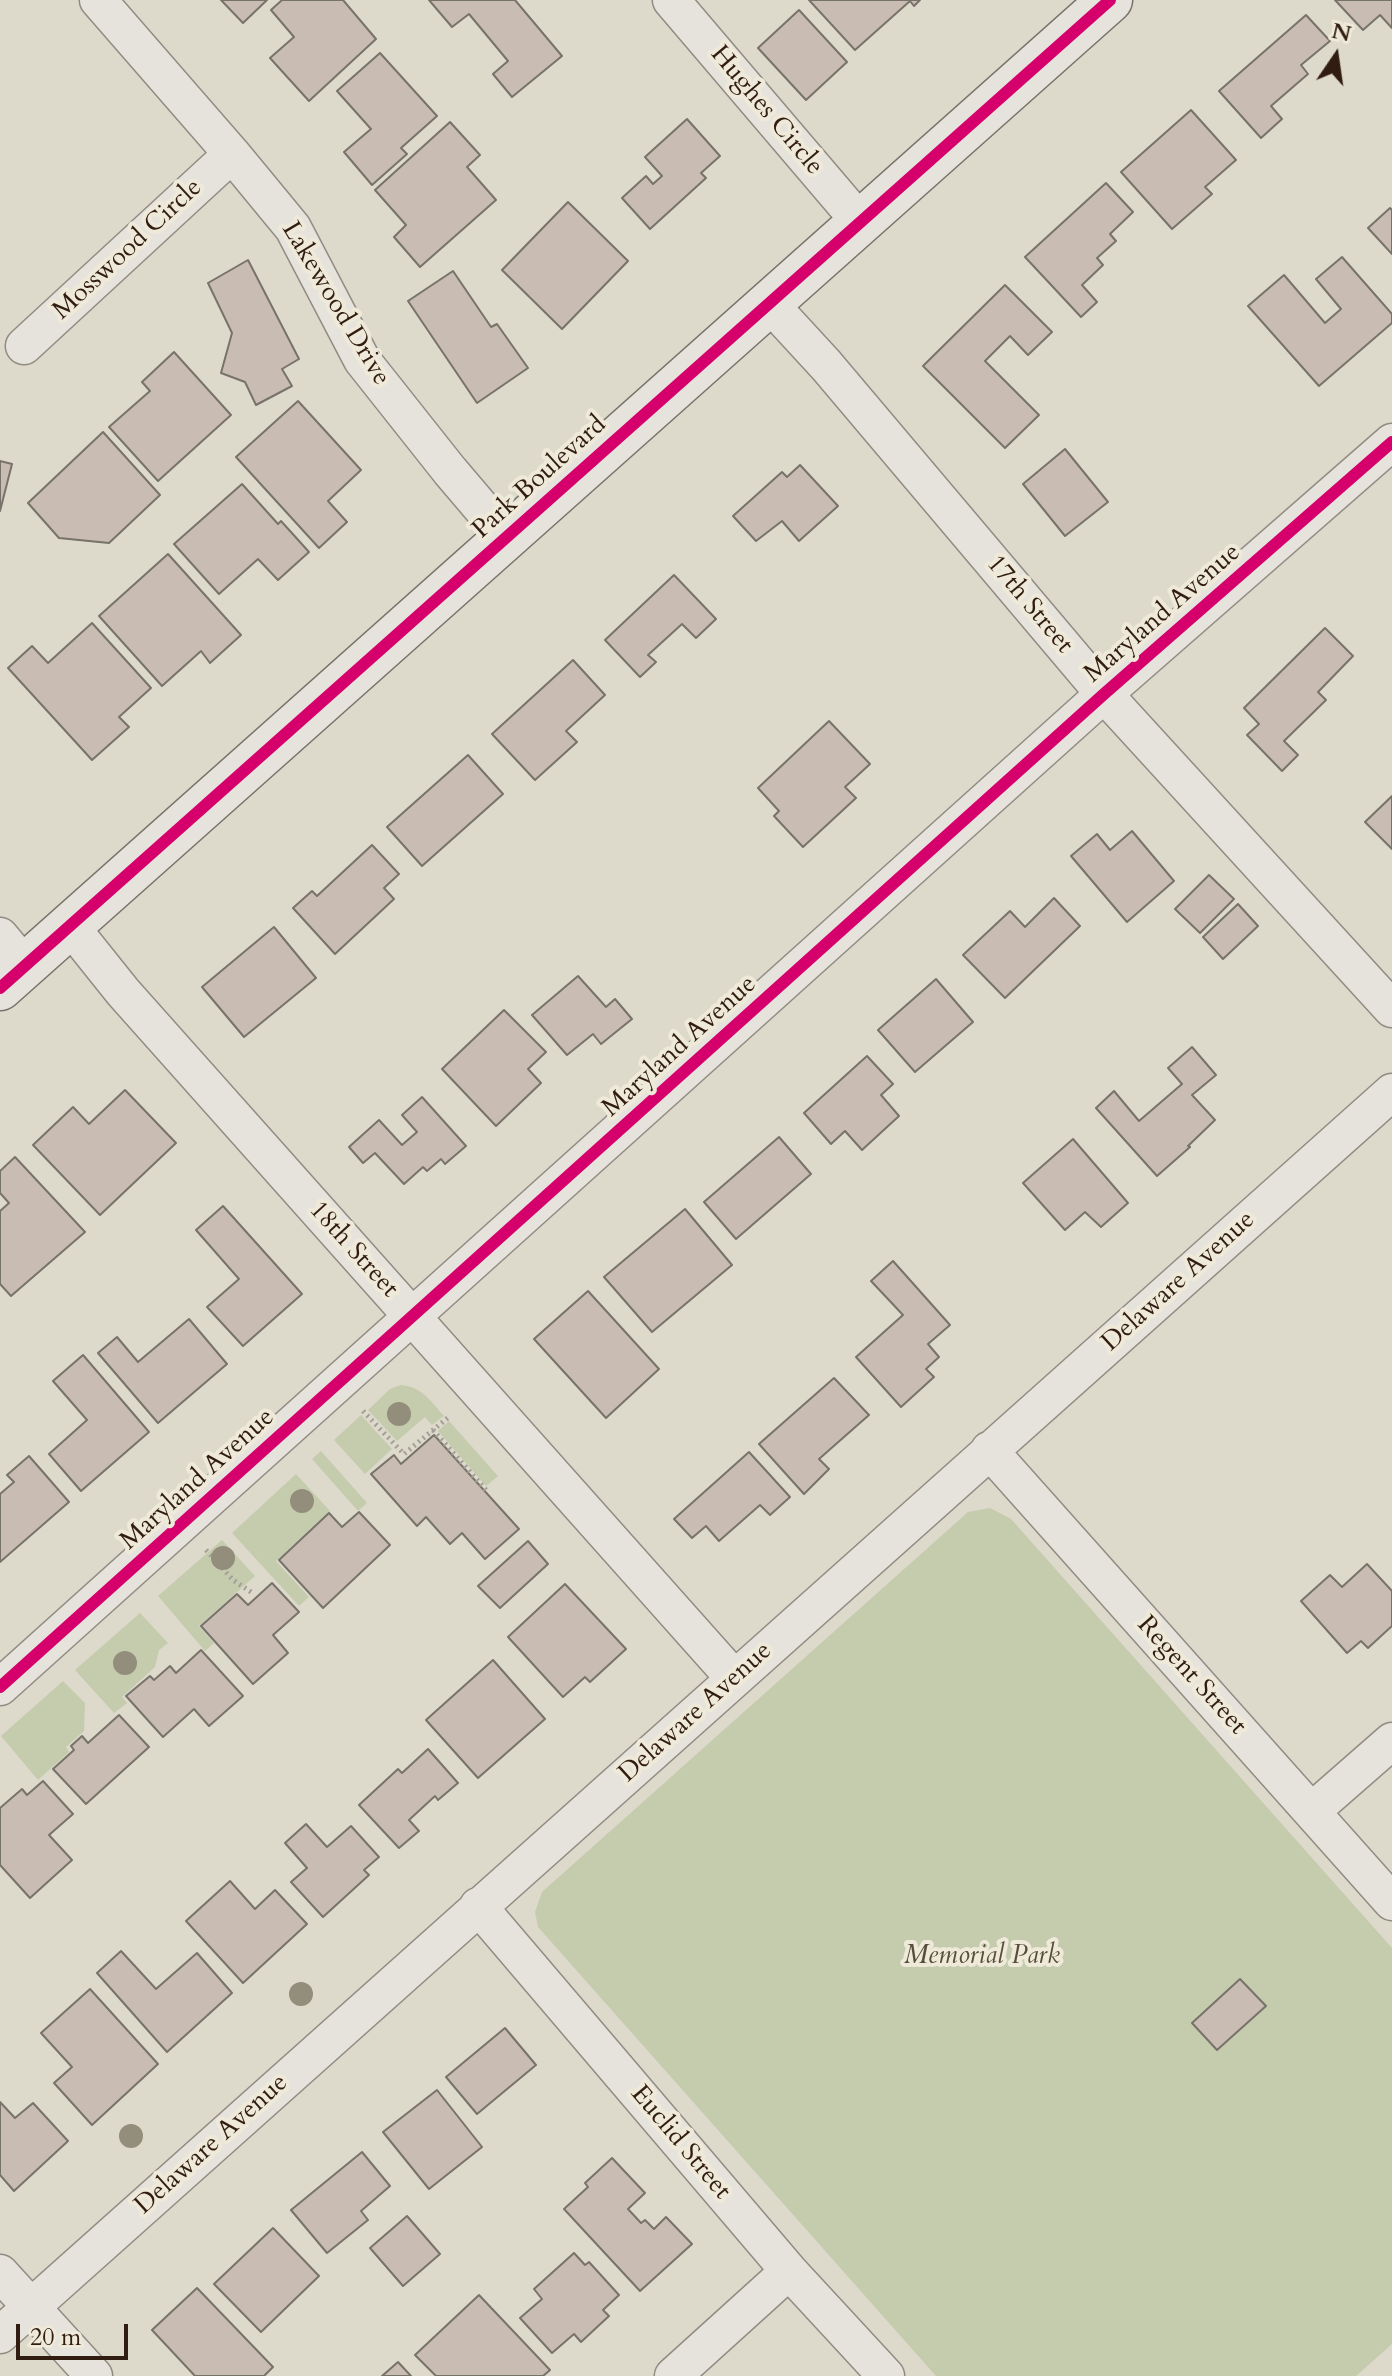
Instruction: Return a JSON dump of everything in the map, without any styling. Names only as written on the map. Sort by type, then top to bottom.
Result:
[{"type":"street","name":"Lakewood Drive","points":[[98,0],[293,228],[362,360],[507,538]]},
{"type":"street","name":"Hughes Circle","points":[[671,0],[861,223]]},
{"type":"street","name":"Park Boulevard","points":[[8,963],[71,927],[1110,0]]},
{"type":"street","name":"Mosswood Circle","points":[[24,346],[232,154]]},
{"type":"street","name":"17th Street","points":[[768,302],[826,365],[1104,694],[1392,1009]]},
{"type":"street","name":"Maryland Avenue","points":[[0,1687],[1104,694],[1392,442]]},
{"type":"street","name":"18th Street","points":[[71,927],[123,992],[734,1678]]},
{"type":"street","name":"Delaware Avenue","points":[[0,2335],[1392,1092]]},
{"type":"street","name":"Regent Street","points":[[989,1450],[1392,1902]]},
{"type":"street","points":[[1312,1811],[1392,1741]]},
{"type":"street","name":"Euclid Street","points":[[478,1906],[789,2271],[886,2376]]},
{"type":"street","points":[[673,2376],[789,2271]]},
{"type":"street","points":[[0,2273],[94,2376]]},
{"type":"path","points":[[362,1410],[404,1454],[450,1416]]},
{"type":"path","points":[[433,1430],[487,1491]]},
{"type":"path","points":[[206,1549],[233,1580],[254,1594]]},
{"type":"green space","points":[[401,1385],[420,1391],[444,1416],[432,1425],[425,1417],[397,1441],[368,1410],[390,1389]]},
{"type":"green space","points":[[361,1415],[392,1449],[365,1474],[334,1440]]},
{"type":"green space","points":[[449,1421],[498,1476],[486,1486],[438,1431]]},
{"type":"green space","points":[[321,1451],[367,1503],[358,1511],[312,1459]]},
{"type":"green space","points":[[296,1474],[330,1511],[276,1561],[309,1597],[299,1606],[232,1533]]},
{"type":"green space","name":"Memorial Park","points":[[990,1508],[1011,1519],[1392,1948],[1392,2344],[1356,2376],[936,2376],[538,1927],[535,1912],[542,1892],[968,1512]]},
{"type":"green space","points":[[222,1540],[255,1576],[199,1626],[214,1643],[205,1651],[158,1596]]},
{"type":"green space","points":[[140,1613],[168,1643],[159,1650],[155,1667],[122,1697],[127,1703],[114,1713],[75,1670]]},
{"type":"green space","points":[[63,1681],[85,1703],[84,1731],[66,1747],[69,1752],[38,1780],[1,1736]]},
{"type":"building","points":[[221,0],[267,0],[243,23]]},
{"type":"building","points":[[282,0],[343,0],[376,39],[309,101],[270,58],[294,37],[271,10]]},
{"type":"building","points":[[429,0],[515,0],[562,56],[512,97],[493,74],[508,61],[469,14],[452,27]]},
{"type":"building","points":[[809,0],[920,0],[914,6],[910,1],[855,50]]},
{"type":"building","points":[[1335,0],[1392,0],[1392,28],[1380,15],[1363,30]]},
{"type":"building","points":[[799,10],[847,62],[806,100],[758,48]]},
{"type":"building","points":[[1306,15],[1330,41],[1301,65],[1308,74],[1271,106],[1282,119],[1261,138],[1219,91]]},
{"type":"building","points":[[380,53],[437,116],[401,148],[407,154],[372,185],[344,152],[371,129],[337,91]]},
{"type":"building","points":[[1191,110],[1236,160],[1205,187],[1212,194],[1172,229],[1121,172]]},
{"type":"building","points":[[687,119],[720,156],[701,173],[706,178],[650,229],[622,198],[646,176],[653,184],[662,176],[645,157]]},
{"type":"building","points":[[450,122],[480,155],[467,167],[496,200],[420,267],[394,237],[406,225],[375,190]]},
{"type":"building","points":[[1106,183],[1133,212],[1110,234],[1116,241],[1097,258],[1103,265],[1082,285],[1097,302],[1081,317],[1025,257]]},
{"type":"building","points":[[568,202],[628,261],[562,329],[502,270]]},
{"type":"building","points":[[1390,208],[1392,210],[1392,254],[1368,228]]},
{"type":"building","points":[[1342,257],[1392,314],[1392,323],[1319,386],[1248,306],[1284,275],[1325,323],[1341,309],[1316,279]]},
{"type":"building","points":[[248,260],[299,359],[282,369],[292,386],[256,405],[245,382],[221,373],[232,333],[208,283]]},
{"type":"building","points":[[453,271],[491,327],[497,324],[528,368],[477,403],[408,301]]},
{"type":"building","points":[[1005,285],[1052,332],[1028,355],[1010,336],[985,361],[1039,415],[1005,448],[923,366]]},
{"type":"building","points":[[174,352],[231,415],[158,481],[109,427],[150,391],[142,382]]},
{"type":"building","points":[[298,401],[361,470],[328,501],[347,522],[319,548],[236,457]]},
{"type":"building","points":[[103,432],[160,495],[109,543],[59,538],[28,503]]},
{"type":"building","points":[[1065,449],[1108,502],[1065,536],[1023,484]]},
{"type":"building","points":[[0,461],[12,464],[0,511]]},
{"type":"building","points":[[800,465],[838,506],[799,541],[782,521],[756,541],[733,516],[782,472],[787,477]]},
{"type":"building","points":[[242,484],[278,524],[281,521],[309,552],[278,580],[258,559],[219,594],[174,544]]},
{"type":"building","points":[[168,554],[241,635],[210,663],[201,651],[162,686],[99,616]]},
{"type":"building","points":[[674,575],[716,619],[696,638],[682,624],[648,655],[656,662],[640,677],[605,640]]},
{"type":"building","points":[[92,623],[151,688],[119,717],[129,727],[92,760],[8,668],[32,646],[48,663]]},
{"type":"building","points":[[1325,628],[1353,656],[1318,692],[1326,700],[1284,741],[1298,755],[1282,771],[1247,735],[1259,724],[1244,708]]},
{"type":"building","points":[[573,660],[605,695],[566,731],[577,742],[535,780],[492,734]]},
{"type":"building","points":[[829,721],[870,764],[845,787],[856,798],[803,847],[774,816],[779,811],[758,788]]},
{"type":"building","points":[[468,755],[503,794],[422,866],[387,827]]},
{"type":"building","points":[[1392,796],[1392,849],[1365,822]]},
{"type":"building","points":[[1132,831],[1174,881],[1127,922],[1071,856],[1097,834],[1110,850]]},
{"type":"building","points":[[372,845],[399,874],[384,888],[394,899],[335,954],[293,908],[312,891],[317,896]]},
{"type":"building","points":[[1209,875],[1234,899],[1200,933],[1175,909]]},
{"type":"building","points":[[1054,898],[1080,926],[1005,998],[963,955],[1010,911],[1025,927]]},
{"type":"building","points":[[1238,904],[1258,926],[1223,959],[1203,937]]},
{"type":"building","points":[[274,927],[316,978],[244,1037],[202,987]]},
{"type":"building","points":[[578,976],[606,1007],[615,999],[632,1019],[601,1044],[593,1034],[567,1055],[532,1015]]},
{"type":"building","points":[[936,979],[973,1022],[915,1072],[878,1030]]},
{"type":"building","points":[[504,1010],[546,1052],[528,1069],[541,1083],[496,1126],[442,1069]]},
{"type":"building","points":[[1192,1047],[1216,1075],[1192,1095],[1215,1120],[1157,1176],[1096,1108],[1114,1091],[1139,1121],[1182,1084],[1168,1068]]},
{"type":"building","points":[[867,1056],[893,1084],[881,1095],[899,1116],[862,1150],[845,1131],[831,1144],[804,1113]]},
{"type":"building","points":[[125,1090],[176,1143],[100,1215],[33,1145],[73,1107],[89,1124]]},
{"type":"building","points":[[422,1097],[466,1146],[445,1164],[441,1159],[427,1171],[423,1167],[404,1184],[375,1153],[363,1163],[349,1147],[379,1120],[402,1145],[417,1132],[402,1115]]},
{"type":"building","points":[[779,1137],[811,1174],[736,1239],[704,1202]]},
{"type":"building","points":[[1073,1139],[1128,1203],[1101,1227],[1085,1212],[1065,1230],[1023,1183]]},
{"type":"building","points":[[15,1157],[85,1232],[11,1296],[0,1284],[0,1211],[9,1203],[0,1193],[0,1171]]},
{"type":"building","points":[[223,1206],[302,1294],[243,1346],[207,1307],[239,1279],[196,1230]]},
{"type":"building","points":[[685,1209],[732,1265],[652,1332],[604,1277]]},
{"type":"building","points":[[893,1261],[950,1325],[928,1344],[939,1357],[926,1369],[934,1377],[901,1407],[856,1357],[903,1315],[871,1281]]},
{"type":"building","points":[[588,1291],[659,1369],[606,1418],[534,1339]]},
{"type":"building","points":[[189,1319],[227,1364],[158,1423],[98,1353],[117,1337],[138,1362]]},
{"type":"building","points":[[83,1355],[149,1432],[81,1491],[49,1454],[87,1420],[53,1381]]},
{"type":"building","points":[[834,1378],[869,1415],[819,1459],[829,1469],[804,1494],[759,1444]]},
{"type":"building","points":[[434,1435],[519,1529],[485,1559],[462,1533],[450,1544],[426,1517],[417,1526],[371,1474],[394,1455],[401,1464]]},
{"type":"building","points":[[749,1452],[790,1497],[770,1515],[760,1505],[719,1541],[706,1526],[692,1538],[674,1519]]},
{"type":"building","points":[[29,1456],[69,1502],[0,1562],[0,1494],[14,1482],[7,1475]]},
{"type":"building","points":[[359,1512],[390,1545],[323,1608],[279,1560],[329,1513],[342,1527]]},
{"type":"building","points":[[528,1541],[548,1564],[500,1608],[478,1586]]},
{"type":"building","points":[[1367,1564],[1392,1591],[1392,1626],[1368,1648],[1361,1641],[1347,1653],[1301,1601],[1330,1575],[1342,1587]]},
{"type":"building","points":[[272,1583],[299,1612],[273,1635],[288,1653],[253,1684],[201,1626],[237,1594],[248,1605]]},
{"type":"building","points":[[565,1584],[626,1649],[590,1682],[585,1677],[563,1697],[508,1637]]},
{"type":"building","points":[[201,1650],[243,1696],[209,1726],[194,1709],[163,1737],[126,1696],[150,1676],[154,1680],[170,1666],[176,1673]]},
{"type":"building","points":[[493,1660],[545,1719],[478,1778],[426,1720]]},
{"type":"building","points":[[119,1715],[149,1747],[86,1804],[53,1769],[74,1750],[71,1746],[82,1736],[88,1743]]},
{"type":"building","points":[[428,1749],[458,1783],[438,1800],[435,1796],[409,1820],[419,1831],[399,1848],[359,1805],[398,1769],[402,1773]]},
{"type":"building","points":[[43,1781],[73,1814],[49,1835],[72,1860],[30,1898],[0,1865],[0,1808],[22,1789],[27,1795]]},
{"type":"building","points":[[306,1824],[327,1847],[351,1826],[379,1857],[364,1870],[369,1875],[323,1917],[291,1882],[307,1868],[285,1843]]},
{"type":"building","points":[[230,1881],[255,1909],[275,1890],[307,1924],[243,1983],[186,1921]]},
{"type":"building","points":[[121,1951],[156,1989],[197,1953],[232,1993],[167,2052],[97,1973]]},
{"type":"building","points":[[1240,1979],[1266,2006],[1217,2050],[1192,2023]]},
{"type":"building","points":[[90,1989],[158,2064],[92,2125],[54,2083],[72,2067],[41,2033]]},
{"type":"building","points":[[505,2028],[536,2065],[477,2114],[446,2077]]},
{"type":"building","points":[[437,2090],[482,2147],[429,2189],[383,2132]]},
{"type":"building","points":[[0,2102],[15,2118],[33,2103],[68,2141],[14,2191],[0,2175]]},
{"type":"building","points":[[362,2152],[390,2186],[361,2211],[368,2220],[327,2253],[291,2210]]},
{"type":"building","points":[[612,2158],[645,2193],[628,2209],[641,2223],[645,2220],[654,2229],[666,2217],[692,2244],[640,2291],[564,2209],[588,2187],[585,2183]]},
{"type":"building","points":[[407,2216],[440,2254],[403,2286],[370,2248]]},
{"type":"building","points":[[273,2228],[319,2276],[261,2332],[214,2284]]},
{"type":"building","points":[[574,2253],[585,2265],[589,2262],[619,2295],[603,2310],[609,2316],[581,2342],[574,2334],[552,2353],[520,2318],[542,2299],[534,2289]]},
{"type":"building","points":[[197,2288],[273,2367],[264,2376],[195,2376],[152,2330]]},
{"type":"building","points":[[479,2295],[550,2370],[543,2376],[436,2376],[415,2355]]},
{"type":"building","points":[[398,2362],[411,2376],[382,2376]]},
{"type":"cycle path","points":[[0,988],[1110,0]]},
{"type":"cycle path","points":[[0,1687],[1104,694],[1392,442]]}]
